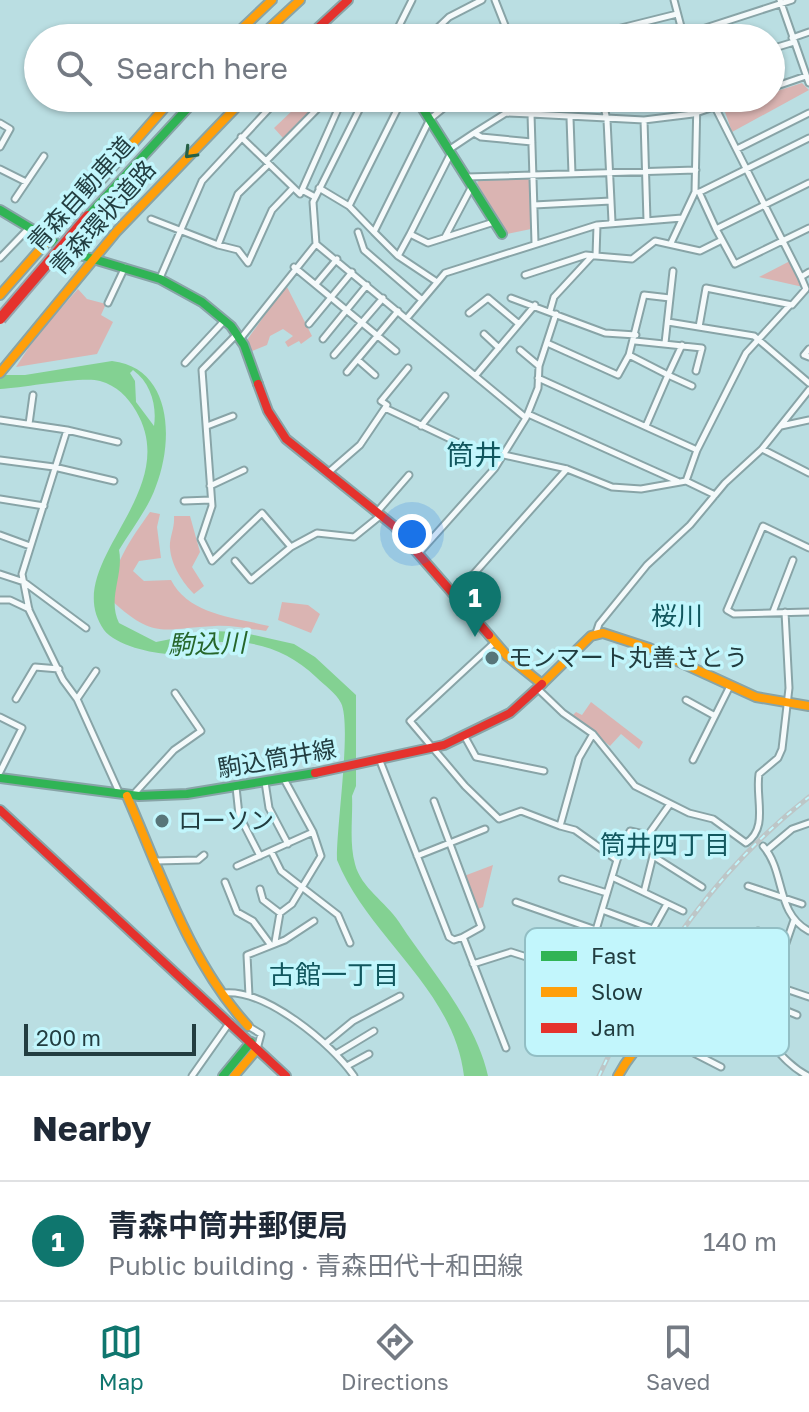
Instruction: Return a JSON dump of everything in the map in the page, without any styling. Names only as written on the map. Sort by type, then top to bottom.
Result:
[{"type":"main road","points":[[247,24],[272,0]]},
{"type":"main road","points":[[274,24],[300,0]]},
{"type":"main road","points":[[323,24],[347,0]]},
{"type":"main road","name":"青森環状道路","points":[[0,295],[161,112]]},
{"type":"main road","name":"青森自動車道","points":[[0,319],[88,216],[184,112]]},
{"type":"main road","name":"青森環状道路","points":[[0,373],[93,259],[162,181],[231,112]]},
{"type":"main road","points":[[425,112],[502,234]]},
{"type":"main road","points":[[0,210],[48,241],[93,259],[125,266],[160,279],[202,302],[225,321],[239,335],[274,423],[286,439],[379,513],[520,669],[540,686]]},
{"type":"main road","points":[[596,633],[630,640],[756,697],[809,706]]},
{"type":"main road","name":"駒込筒井線","points":[[0,775],[126,795],[174,795],[284,779],[434,749],[465,737],[510,713],[596,633]]},
{"type":"main road","points":[[126,795],[186,930],[223,993],[248,1026]]},
{"type":"main road","points":[[0,810],[286,1076]]},
{"type":"main road","points":[[223,1076],[254,1046]]},
{"type":"main road","points":[[234,1076],[254,1046]]},
{"type":"main road","points":[[618,1076],[630,1056]]},
{"type":"street","points":[[400,24],[412,0]]},
{"type":"street","points":[[442,24],[482,0]]},
{"type":"street","points":[[495,0],[504,24]]},
{"type":"street","points":[[676,0],[680,24]]},
{"type":"street","points":[[720,24],[792,0]]},
{"type":"street","points":[[780,2],[809,83]]},
{"type":"street","points":[[637,24],[677,14]]},
{"type":"street","points":[[785,43],[809,32]]},
{"type":"street","points":[[785,82],[806,73]]},
{"type":"street","points":[[160,279],[202,181],[265,112]]},
{"type":"street","points":[[218,245],[238,194],[315,112]]},
{"type":"street","points":[[241,137],[300,194],[337,112]]},
{"type":"street","points":[[291,547],[265,515],[259,514],[244,533],[212,561],[208,560],[201,539],[211,500],[202,370],[239,335],[316,244],[315,197],[358,112]]},
{"type":"street","points":[[349,206],[396,112]]},
{"type":"street","points":[[374,232],[430,119],[439,112]]},
{"type":"street","points":[[605,112],[612,222]]},
{"type":"street","points":[[686,481],[697,450],[746,353],[806,289],[718,112]]},
{"type":"street","points":[[398,256],[450,150],[506,113],[607,120],[644,120],[699,113],[697,192],[735,264],[809,228]]},
{"type":"street","points":[[737,149],[809,113]]},
{"type":"street","points":[[531,114],[535,243]]},
{"type":"street","points":[[570,118],[572,174]]},
{"type":"street","points":[[644,120],[647,221]]},
{"type":"street","points":[[0,123],[10,129],[0,147]]},
{"type":"street","points":[[474,133],[481,137],[532,142]]},
{"type":"street","points":[[671,243],[697,192],[809,138]]},
{"type":"street","points":[[15,199],[44,156]]},
{"type":"street","points":[[0,169],[26,182]]},
{"type":"street","points":[[445,238],[470,181],[533,175],[696,170]]},
{"type":"street","points":[[716,229],[809,183]]},
{"type":"street","points":[[151,219],[238,250],[248,263],[272,210],[293,188]]},
{"type":"street","points":[[319,188],[349,206],[398,256],[437,282]]},
{"type":"street","points":[[302,190],[315,197]]},
{"type":"street","points":[[534,205],[611,201]]},
{"type":"street","points":[[407,318],[445,273],[597,225],[682,218]]},
{"type":"street","points":[[410,234],[428,243],[495,222]]},
{"type":"street","points":[[418,553],[504,455],[527,416],[547,343],[554,297],[594,256],[597,225]]},
{"type":"street","points":[[0,258],[28,229]]},
{"type":"street","points":[[358,232],[364,250],[422,300]]},
{"type":"street","points":[[525,275],[594,256],[632,259],[655,241],[700,251],[722,240]]},
{"type":"street","points":[[316,244],[527,416],[679,482]]},
{"type":"street","points":[[316,284],[337,259]]},
{"type":"street","points":[[108,303],[125,266]]},
{"type":"street","points":[[294,267],[396,351]]},
{"type":"street","points":[[665,343],[673,271]]},
{"type":"street","points":[[309,324],[352,272]]},
{"type":"street","points":[[801,277],[809,272]]},
{"type":"street","points":[[323,339],[367,285]]},
{"type":"street","points":[[699,327],[706,288],[790,305]]},
{"type":"street","points":[[547,343],[618,375],[636,338],[644,295],[670,298]]},
{"type":"street","points":[[334,355],[383,298]]},
{"type":"street","points":[[469,313],[488,298],[519,324]]},
{"type":"street","points":[[511,298],[605,333],[702,348],[696,371]]},
{"type":"street","points":[[476,375],[535,305]]},
{"type":"street","points":[[347,372],[398,311]]},
{"type":"street","points":[[185,363],[225,321]]},
{"type":"street","points":[[668,322],[758,338],[809,383]]},
{"type":"street","points":[[484,334],[499,348]]},
{"type":"street","points":[[646,426],[682,345]]},
{"type":"street","points":[[809,349],[804,355],[809,357]]},
{"type":"street","points":[[520,350],[539,366]]},
{"type":"street","points":[[629,355],[692,386]]},
{"type":"street","points":[[358,359],[375,375]]},
{"type":"street","points":[[327,473],[360,445],[387,405],[381,401],[408,368]]},
{"type":"street","points":[[538,378],[697,450]]},
{"type":"street","points":[[596,633],[599,624],[630,585],[673,537],[690,525],[715,495],[762,449],[809,390]]},
{"type":"street","points":[[29,424],[33,395]]},
{"type":"street","points":[[420,427],[445,396]]},
{"type":"street","points":[[385,408],[463,445]]},
{"type":"street","points":[[207,426],[233,416]]},
{"type":"street","points":[[0,420],[67,430],[118,442]]},
{"type":"street","points":[[780,426],[809,420]]},
{"type":"street","points":[[67,430],[22,574],[29,610],[126,795],[174,750],[201,731],[175,693]]},
{"type":"street","points":[[762,449],[809,473]]},
{"type":"street","points":[[504,455],[567,469],[624,489],[686,481],[715,495]]},
{"type":"street","points":[[0,460],[54,467],[114,481]]},
{"type":"street","points":[[455,596],[567,469]]},
{"type":"street","points":[[210,486],[244,470]]},
{"type":"street","points":[[235,561],[251,580],[291,547],[317,533],[354,537],[379,513],[409,475]]},
{"type":"street","points":[[0,499],[44,506]]},
{"type":"street","points":[[184,501],[211,500]]},
{"type":"street","points":[[809,548],[763,526],[727,610],[734,614],[809,612]]},
{"type":"street","points":[[0,535],[30,546]]},
{"type":"street","points":[[773,612],[793,560]]},
{"type":"street","points":[[0,574],[24,582],[86,628]]},
{"type":"street","points":[[0,600],[10,600],[29,610]]},
{"type":"street","points":[[540,686],[563,713],[593,734],[635,786],[699,818],[713,819],[746,843],[756,838],[760,825],[758,777],[780,753],[789,688],[785,612]]},
{"type":"street","points":[[495,642],[410,721],[499,819],[521,811],[575,830],[617,860]]},
{"type":"street","points":[[16,699],[35,667],[59,669]]},
{"type":"street","points":[[77,699],[96,671]]},
{"type":"street","points":[[693,760],[730,685]]},
{"type":"street","points":[[686,700],[715,716]]},
{"type":"street","points":[[0,717],[22,728],[0,775]]},
{"type":"street","points":[[560,826],[579,758],[593,734]]},
{"type":"street","points":[[465,737],[476,757],[544,771]]},
{"type":"street","points":[[380,761],[449,937],[454,940],[481,927],[434,801]]},
{"type":"street","points":[[272,943],[280,913],[302,888],[321,856],[313,832],[284,779]]},
{"type":"street","points":[[265,782],[269,808],[288,844]]},
{"type":"street","points":[[236,787],[239,815],[260,856]]},
{"type":"street","points":[[597,928],[617,860],[630,831],[648,835],[670,804]]},
{"type":"street","points":[[809,823],[792,829],[765,848],[778,874],[782,897],[794,920],[809,931]]},
{"type":"street","points":[[417,856],[485,829]]},
{"type":"street","points":[[237,866],[313,832]]},
{"type":"street","points":[[271,851],[281,871],[338,915],[350,943]]},
{"type":"street","points":[[155,861],[198,860],[204,855]]},
{"type":"street","points":[[644,892],[653,856],[702,887]]},
{"type":"street","points":[[612,877],[683,911]]},
{"type":"street","points":[[562,879],[607,893]]},
{"type":"street","points":[[225,882],[237,912],[253,921],[272,943]]},
{"type":"street","points":[[748,886],[802,904]]},
{"type":"street","points":[[260,889],[263,900],[280,913]]},
{"type":"street","points":[[516,902],[590,928]]},
{"type":"street","points":[[654,928],[667,904]]},
{"type":"street","points":[[602,910],[650,928]]},
{"type":"street","points":[[789,932],[794,920]]},
{"type":"street","points":[[249,996],[247,955],[314,921]]},
{"type":"street","points":[[463,937],[506,1048]]},
{"type":"street","points":[[473,964],[511,952],[525,956]]},
{"type":"street","points":[[789,991],[809,997]]},
{"type":"street","points":[[223,993],[249,996],[281,1012],[325,1044],[354,1076]]},
{"type":"street","points":[[325,1044],[353,1021],[400,996]]},
{"type":"street","points":[[789,1012],[797,1015]]},
{"type":"street","points":[[192,1076],[230,1021]]},
{"type":"street","points":[[248,1026],[255,1035],[254,1046]]},
{"type":"street","points":[[336,1054],[374,1031]]},
{"type":"street","points":[[347,1066],[369,1054]]},
{"type":"street","points":[[700,1056],[721,1067]]},
{"type":"street","points":[[783,1056],[808,1076]]},
{"type":"shaded area","points":[[802,83],[809,90],[785,103],[785,88]]},
{"type":"shaded area","points":[[291,112],[310,112],[283,138],[274,128]]},
{"type":"shaded area","points":[[725,112],[769,112],[732,132]]},
{"type":"shaded area","points":[[528,178],[531,181],[531,229],[507,234],[477,183],[480,179]]},
{"type":"shaded area","points":[[790,261],[803,287],[759,277]]},
{"type":"shaded area","points":[[286,285],[312,336],[301,344],[299,341],[288,347],[285,342],[293,336],[283,329],[270,336],[267,345],[252,351],[247,340]]},
{"type":"shaded area","points":[[78,289],[87,299],[106,304],[101,315],[113,322],[97,354],[16,367],[37,335]]},
{"type":"shaded area","points":[[150,512],[160,514],[157,527],[161,558],[139,561],[133,571],[144,581],[171,580],[179,592],[200,608],[269,626],[266,631],[221,626],[150,627],[111,600],[118,564]]},
{"type":"shaded area","points":[[174,516],[190,516],[200,552],[192,567],[204,586],[194,594],[178,573],[171,554]]},
{"type":"shaded area","points":[[282,602],[308,605],[320,614],[311,633],[278,620]]},
{"type":"shaded area","points":[[591,702],[643,742],[639,749],[621,734],[610,746],[572,716],[576,712],[582,715]]},
{"type":"shaded area","points":[[493,865],[483,907],[478,909],[464,876]]},
{"type":"water","name":"駒込川","points":[[112,361],[132,366],[147,377],[157,391],[166,428],[162,468],[153,495],[119,550],[115,605],[119,623],[156,642],[211,631],[240,632],[294,644],[315,657],[356,695],[352,847],[358,873],[394,915],[462,1014],[482,1055],[488,1076],[464,1076],[457,1045],[444,1016],[351,888],[337,860],[345,732],[339,699],[304,666],[262,646],[215,643],[163,654],[125,644],[104,630],[94,605],[96,580],[135,499],[145,471],[147,442],[136,411],[125,396],[112,386],[100,381],[80,380],[0,389],[0,375],[25,375]],"holes":[[[133,370],[151,395],[155,411],[154,426],[136,402],[135,381],[130,373]]]},
{"type":"railway","points":[[684,928],[743,856],[809,797]]},
{"type":"railway","points":[[599,1076],[608,1056]]},
{"type":"traffic: fast","points":[[88,216],[184,112]]},
{"type":"traffic: fast","points":[[425,112],[502,234]]},
{"type":"traffic: fast","points":[[0,210],[70,252],[160,279],[202,302],[231,326],[244,345],[258,384]]},
{"type":"traffic: fast","points":[[0,778],[139,796],[187,794],[315,773]]},
{"type":"traffic: fast","points":[[223,1076],[251,1042]]},
{"type":"traffic: slow","points":[[247,24],[272,0]]},
{"type":"traffic: slow","points":[[274,24],[300,0]]},
{"type":"traffic: slow","points":[[0,295],[161,112]]},
{"type":"traffic: slow","points":[[0,373],[117,231],[232,112]]},
{"type":"traffic: slow","points":[[489,635],[507,656],[542,684],[591,636],[603,633],[649,648],[756,697],[809,706]]},
{"type":"traffic: slow","points":[[127,796],[193,946],[227,1001],[248,1026]]},
{"type":"traffic: slow","points":[[234,1076],[257,1049]]},
{"type":"traffic: slow","points":[[618,1076],[631,1056]]},
{"type":"traffic: jam","points":[[322,24],[348,0]]},
{"type":"traffic: jam","points":[[0,319],[88,216]]},
{"type":"traffic: jam","points":[[258,384],[268,411],[286,439],[394,526],[489,635]]},
{"type":"traffic: jam","points":[[315,773],[444,745],[510,713],[542,684]]},
{"type":"traffic: jam","points":[[0,810],[286,1076]]},
{"type":"place","name":"青森中筒井郵便局","points":[[475,637]]},
{"type":"place","name":"モンマート丸善さとう","points":[[492,658]]},
{"type":"place","name":"ローソン","points":[[162,821]]},
{"type":"district","name":"筒井","points":[[474,455]]},
{"type":"district","name":"桜川","points":[[677,616]]},
{"type":"district","name":"筒井四丁目","points":[[665,845]]},
{"type":"district","name":"古館一丁目","points":[[334,975]]}]
